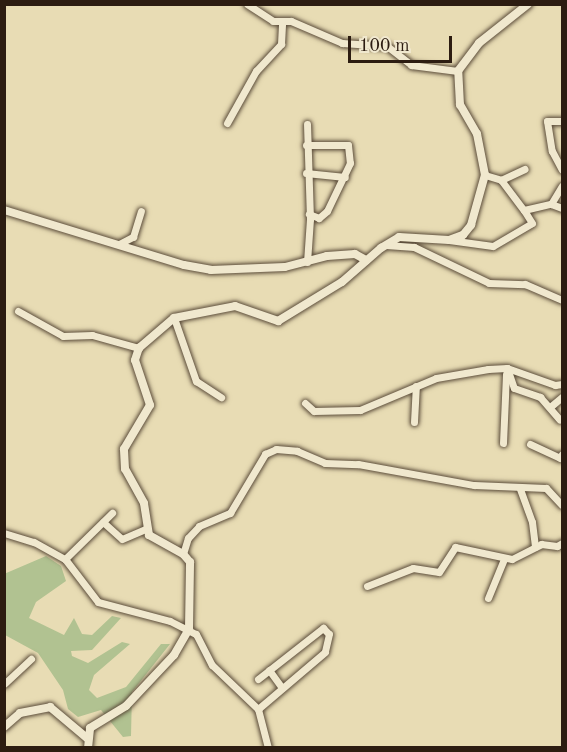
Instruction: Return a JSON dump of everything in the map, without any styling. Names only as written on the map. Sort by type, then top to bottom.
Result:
[{"type":"street","points":[[247,4],[273,21],[291,21],[342,44],[387,46],[411,65],[458,71]]},
{"type":"street","points":[[450,240],[463,235],[471,225],[485,175],[483,151],[460,105],[458,71],[479,43],[528,4]]},
{"type":"street","points":[[227,123],[256,71],[281,44],[282,22]]},
{"type":"street","points":[[562,121],[547,121],[552,151],[562,170]]},
{"type":"street","points":[[307,124],[306,174],[309,214],[307,262]]},
{"type":"street","points":[[306,145],[348,145],[350,163],[327,211],[319,218],[309,214]]},
{"type":"street","points":[[501,180],[525,169]]},
{"type":"street","points":[[306,174],[345,177]]},
{"type":"street","points":[[88,747],[87,738],[100,719],[126,706],[174,654],[189,629],[192,581],[190,562],[183,554],[157,543],[146,530],[144,503],[125,469],[124,449],[150,405],[135,360],[139,348],[174,318],[235,306],[278,321],[342,282],[366,260],[399,237],[450,240],[493,246],[531,223],[501,180],[485,175]]},
{"type":"street","points":[[551,204],[562,186]]},
{"type":"street","points":[[524,210],[551,204],[562,208]]},
{"type":"street","points":[[4,210],[184,265],[211,270],[250,270],[355,254],[366,260]]},
{"type":"street","points":[[119,244],[133,237],[141,211]]},
{"type":"street","points":[[386,245],[414,247],[489,284],[525,284],[562,300]]},
{"type":"street","points":[[18,311],[63,336],[92,335],[139,348]]},
{"type":"street","points":[[174,318],[196,381],[221,397]]},
{"type":"street","points":[[507,368],[514,388],[540,397],[560,420]]},
{"type":"street","points":[[503,443],[507,368]]},
{"type":"street","points":[[305,403],[314,411],[360,410],[436,378],[507,368],[559,384],[562,396],[550,408]]},
{"type":"street","points":[[414,422],[416,386]]},
{"type":"street","points":[[530,444],[560,458],[562,454]]},
{"type":"street","points":[[183,554],[188,538],[199,526],[230,513],[265,454],[276,449],[297,452],[325,463],[358,464],[474,485],[520,489],[546,488],[562,506]]},
{"type":"street","points":[[520,489],[532,522],[535,547]]},
{"type":"street","points":[[65,559],[112,513]]},
{"type":"street","points":[[103,522],[122,539],[146,530]]},
{"type":"street","points":[[4,533],[34,542],[65,559],[98,602],[189,629],[198,636],[212,665],[258,709],[268,747]]},
{"type":"street","points":[[367,586],[413,568],[440,572],[455,547],[504,559],[535,547],[562,543]]},
{"type":"street","points":[[488,598],[504,559]]},
{"type":"street","points":[[258,679],[323,628],[329,634],[325,652],[258,709]]},
{"type":"street","points":[[4,684],[31,659]]},
{"type":"street","points":[[269,670],[282,688]]},
{"type":"street","points":[[4,727],[20,713],[50,707],[87,738]]},
{"type":"green space","points":[[46,556],[61,566],[66,581],[36,602],[29,618],[64,635],[74,618],[82,634],[92,635],[112,616],[121,618],[92,650],[71,651],[72,656],[88,663],[122,642],[130,644],[94,675],[89,690],[97,698],[126,687],[161,644],[170,644],[132,692],[131,736],[123,737],[101,710],[78,717],[68,709],[63,690],[38,653],[5,635],[4,574]]}]
